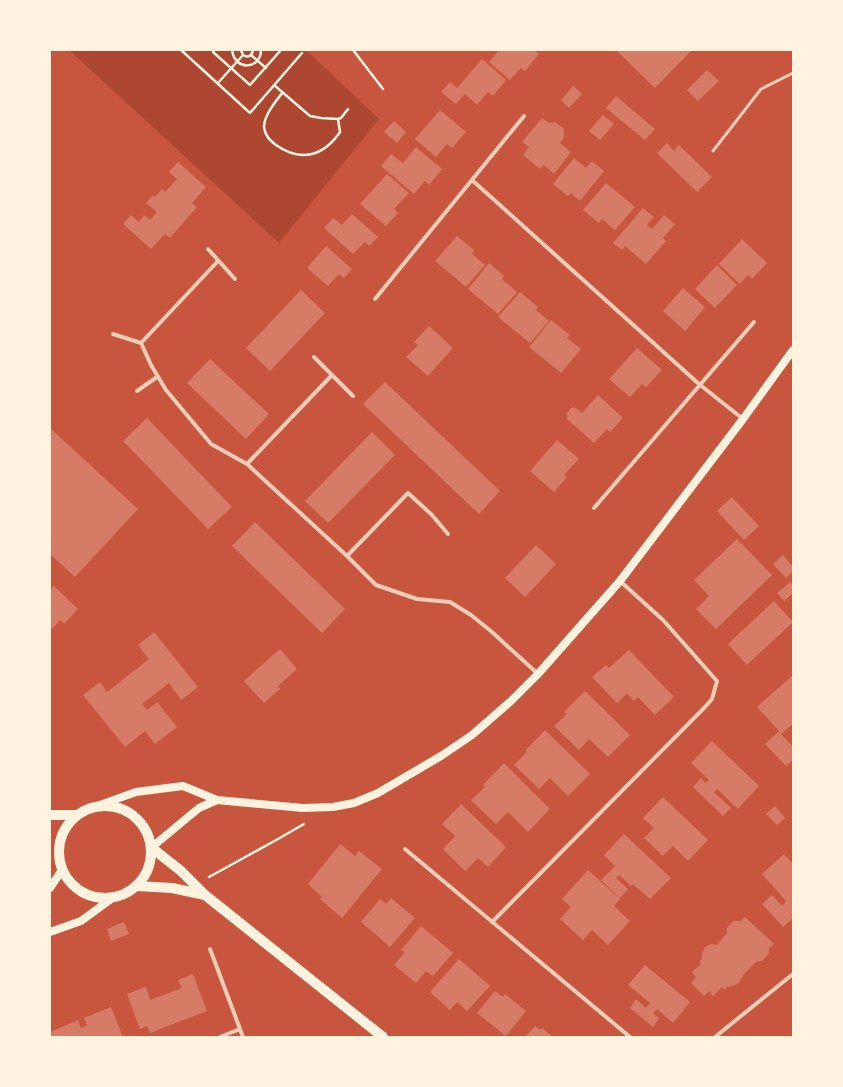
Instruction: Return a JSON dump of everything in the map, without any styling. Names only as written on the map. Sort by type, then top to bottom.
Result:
[{"type":"main road","points":[[97,806],[113,806],[128,812],[140,822],[148,833],[152,847],[151,861],[146,875],[137,886],[125,895],[111,899],[96,898],[82,893],[72,885],[61,867],[59,847],[62,834],[70,821],[83,811],[136,792],[183,786],[217,800],[309,808],[333,807],[354,803],[378,793],[472,735],[511,701],[538,674],[620,581],[743,420],[793,350]]},
{"type":"main road","points":[[152,847],[199,808],[217,800]]},
{"type":"main road","points":[[50,815],[78,815]]},
{"type":"main road","points":[[152,847],[181,871],[205,895],[383,1037]]},
{"type":"main road","points":[[50,860],[61,867]]},
{"type":"main road","points":[[50,888],[61,867]]},
{"type":"main road","points":[[137,886],[172,888],[205,895]]},
{"type":"main road","points":[[50,932],[81,921],[111,899]]},
{"type":"street","points":[[375,299],[524,116]]},
{"type":"street","points":[[472,180],[699,384],[743,420]]},
{"type":"street","points":[[208,250],[235,279]]},
{"type":"street","points":[[141,343],[218,261]]},
{"type":"street","points":[[594,508],[699,384],[754,322]]},
{"type":"street","points":[[113,334],[141,343],[157,377],[166,390],[211,444],[247,464],[347,556],[376,585],[417,599],[450,602],[471,614],[538,674]]},
{"type":"street","points":[[314,357],[354,396]]},
{"type":"street","points":[[247,464],[332,375]]},
{"type":"street","points":[[137,391],[157,377]]},
{"type":"street","points":[[347,556],[408,493],[432,515],[448,534]]},
{"type":"street","points":[[492,922],[712,699],[717,681],[663,620],[620,581]]},
{"type":"street","points":[[405,849],[630,1037]]},
{"type":"street","points":[[210,949],[244,1037]]},
{"type":"street","points":[[715,1037],[793,974]]},
{"type":"street","points":[[220,1037],[240,1029]]},
{"type":"lane","points":[[713,150],[761,89],[793,73]]},
{"type":"path","points":[[181,50],[250,113],[302,53]]},
{"type":"path","points":[[186,54],[190,50]]},
{"type":"path","points":[[214,50],[213,52],[250,85],[281,50]]},
{"type":"path","points":[[232,50],[233,57],[237,62],[242,65],[249,66],[260,58],[261,50]]},
{"type":"path","points":[[241,50],[243,55]]},
{"type":"path","points":[[251,55],[253,50]]},
{"type":"path","points":[[353,50],[383,89]]},
{"type":"path","points":[[218,84],[243,55]]},
{"type":"path","points":[[243,55],[246,57],[251,55]]},
{"type":"path","points":[[251,55],[266,68]]},
{"type":"path","points":[[274,85],[310,116],[338,119],[341,118],[348,109]]},
{"type":"path","points":[[283,92],[270,109],[264,127],[267,137],[271,141],[294,155],[303,155],[326,148],[333,142],[340,132],[338,119]]},
{"type":"path","points":[[189,879],[210,877],[304,824],[309,808]]},
{"type":"shaded area","points":[[69,50],[306,50],[379,119],[279,243]]},
{"type":"building","points":[[499,50],[534,50],[539,54],[525,71],[521,68],[510,80],[489,62]]},
{"type":"building","points":[[616,50],[692,50],[655,88]]},
{"type":"building","points":[[482,59],[506,80],[493,96],[488,92],[477,105],[465,94],[456,104],[441,92],[450,82],[457,88]]},
{"type":"building","points":[[707,70],[719,81],[698,101],[687,90]]},
{"type":"building","points":[[573,86],[582,94],[569,108],[561,100]]},
{"type":"building","points":[[616,96],[655,129],[645,140],[606,108]]},
{"type":"building","points":[[440,110],[466,132],[452,148],[447,144],[436,157],[415,139]]},
{"type":"building","points":[[603,115],[614,124],[600,140],[589,131]]},
{"type":"building","points":[[542,118],[549,123],[555,122],[564,129],[564,137],[560,143],[571,152],[554,174],[544,165],[540,169],[523,155],[529,147],[522,142]]},
{"type":"building","points":[[394,121],[406,132],[397,143],[384,132]]},
{"type":"building","points":[[667,143],[674,151],[679,145],[712,177],[697,192],[657,153]]},
{"type":"building","points":[[416,147],[442,169],[429,185],[425,181],[414,194],[381,166],[391,154],[403,163]]},
{"type":"building","points":[[574,158],[586,168],[592,161],[604,171],[580,201],[571,193],[568,196],[553,184]]},
{"type":"building","points":[[178,162],[206,187],[192,203],[197,207],[170,238],[165,234],[151,249],[123,224],[131,215],[139,222],[144,215],[150,220],[157,212],[146,203],[153,195],[155,197],[162,189],[165,192],[177,179],[169,172]]},
{"type":"building","points":[[387,174],[409,193],[394,209],[398,213],[386,226],[360,204]]},
{"type":"building","points":[[606,183],[635,207],[615,230],[602,219],[599,223],[583,210]]},
{"type":"building","points":[[643,208],[654,217],[647,225],[652,229],[664,215],[675,224],[663,238],[666,241],[646,264],[625,246],[622,250],[613,243]]},
{"type":"building","points":[[352,214],[378,237],[369,246],[365,242],[353,254],[324,228],[333,218],[342,225]]},
{"type":"building","points":[[457,236],[474,250],[472,254],[485,265],[466,287],[435,261]]},
{"type":"building","points":[[742,239],[767,263],[752,279],[748,275],[740,284],[719,264]]},
{"type":"building","points":[[326,246],[352,269],[344,278],[339,274],[328,286],[307,268]]},
{"type":"building","points":[[489,263],[504,276],[502,279],[517,292],[498,314],[468,289]]},
{"type":"building","points":[[717,265],[737,285],[715,308],[695,289]]},
{"type":"building","points":[[683,288],[705,307],[685,331],[663,311]]},
{"type":"building","points":[[301,290],[325,313],[270,371],[246,348]]},
{"type":"building","points":[[520,292],[538,307],[536,310],[549,321],[530,343],[498,317]]},
{"type":"building","points":[[551,320],[570,335],[567,338],[581,349],[561,373],[529,347]]},
{"type":"building","points":[[429,326],[453,348],[428,376],[406,357],[418,345],[414,342]]},
{"type":"building","points":[[637,348],[662,370],[646,387],[642,384],[630,397],[609,379]]},
{"type":"building","points":[[210,359],[269,414],[246,439],[187,383]]},
{"type":"building","points":[[385,382],[500,491],[479,514],[363,404]]},
{"type":"building","points":[[598,395],[623,418],[610,432],[607,429],[594,443],[567,419],[567,413],[572,407],[582,413]]},
{"type":"building","points":[[147,418],[232,507],[208,529],[123,441]]},
{"type":"building","points":[[50,428],[138,509],[75,577],[50,554]]},
{"type":"building","points":[[372,432],[395,455],[328,523],[305,501]]},
{"type":"building","points":[[557,440],[579,459],[564,475],[567,477],[554,492],[530,471]]},
{"type":"building","points":[[732,497],[759,526],[744,540],[717,511]]},
{"type":"building","points":[[255,522],[345,609],[322,633],[232,546]]},
{"type":"building","points":[[737,539],[772,575],[716,629],[696,609],[709,596],[694,580]]},
{"type":"building","points":[[536,545],[556,564],[525,597],[505,578]]},
{"type":"building","points":[[783,555],[793,567],[793,571],[786,578],[773,564]]},
{"type":"building","points":[[790,582],[793,585],[793,593],[784,601],[777,593]]},
{"type":"building","points":[[54,586],[78,609],[64,624],[60,620],[50,631],[50,591]]},
{"type":"building","points":[[774,601],[793,622],[747,665],[728,644]]},
{"type":"building","points":[[154,632],[198,687],[181,700],[169,683],[142,704],[147,710],[157,702],[177,727],[155,744],[145,731],[125,747],[83,695],[100,682],[107,692],[149,659],[138,645]]},
{"type":"building","points":[[280,649],[297,669],[278,686],[280,689],[264,703],[244,681]]},
{"type":"building","points":[[629,650],[674,697],[655,715],[638,697],[634,701],[627,693],[617,703],[592,677],[606,665],[609,668]]},
{"type":"building","points":[[793,675],[793,724],[781,734],[793,747],[793,760],[786,766],[765,744],[779,731],[757,707]]},
{"type":"building","points":[[585,691],[630,735],[608,757],[589,739],[579,750],[554,726],[567,714],[564,712]]},
{"type":"building","points":[[545,730],[590,774],[568,796],[550,778],[539,789],[514,765]]},
{"type":"building","points":[[712,741],[759,786],[738,809],[717,789],[714,792],[731,808],[723,816],[693,787],[701,778],[705,783],[709,780],[691,763]]},
{"type":"building","points":[[504,763],[550,809],[528,832],[508,812],[496,824],[471,800],[485,787],[483,785]]},
{"type":"building","points":[[663,797],[708,840],[688,861],[673,846],[663,856],[644,838],[654,828],[643,818]]},
{"type":"building","points":[[461,804],[506,847],[488,867],[478,858],[465,871],[443,849],[455,836],[442,824]]},
{"type":"building","points":[[775,806],[785,818],[777,825],[766,814]]},
{"type":"building","points":[[624,834],[671,878],[650,899],[633,884],[631,886],[619,875],[616,878],[628,889],[620,898],[601,880],[615,866],[604,855]]},
{"type":"building","points":[[340,844],[355,856],[359,851],[382,869],[342,918],[320,899],[322,897],[308,884]]},
{"type":"building","points":[[784,854],[793,864],[793,918],[783,927],[762,904],[772,895],[782,906],[786,901],[762,874]]},
{"type":"building","points":[[588,870],[620,899],[614,906],[630,921],[608,945],[592,930],[583,940],[560,919],[571,907],[562,899]]},
{"type":"building","points":[[391,898],[415,918],[390,947],[361,922],[380,899],[386,904]]},
{"type":"building","points":[[745,917],[774,944],[769,948],[769,953],[765,958],[762,961],[756,962],[744,974],[739,983],[727,987],[724,990],[722,987],[713,996],[709,991],[704,996],[691,983],[696,977],[692,972],[701,964],[699,962],[702,959],[702,953],[705,947],[711,944],[717,945],[727,933],[727,928],[731,923],[741,921]]},
{"type":"building","points":[[124,922],[129,934],[111,941],[107,929]]},
{"type":"building","points":[[421,926],[453,953],[433,976],[426,971],[416,983],[394,965],[405,952],[401,950]]},
{"type":"building","points":[[459,959],[490,986],[467,1011],[457,1002],[450,1010],[430,992]]},
{"type":"building","points":[[645,965],[690,1002],[673,1023],[657,1009],[653,1013],[659,1018],[653,1027],[630,1008],[636,999],[646,1008],[650,1003],[628,985]]},
{"type":"building","points":[[193,974],[207,1011],[150,1033],[147,1026],[140,1029],[127,994],[146,987],[150,1000],[182,988],[178,980]]},
{"type":"building","points":[[495,991],[503,997],[505,994],[526,1011],[506,1036],[477,1013]]},
{"type":"building","points":[[111,1007],[123,1037],[50,1037],[50,1032],[78,1020],[81,1028],[87,1025],[84,1018]]},
{"type":"building","points":[[535,1026],[540,1030],[542,1028],[553,1037],[525,1037]]}]
